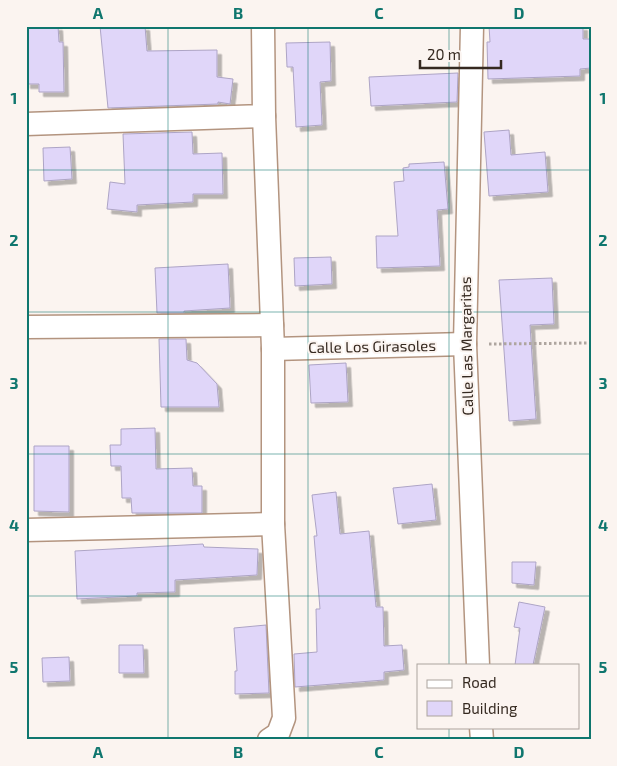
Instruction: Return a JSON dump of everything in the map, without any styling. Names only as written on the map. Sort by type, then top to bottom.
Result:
[{"type":"street","points":[[263,26],[264,116],[273,349],[273,524],[284,718],[278,734],[268,740]]},
{"type":"street","name":"Calle Las Margaritas","points":[[472,26],[465,344],[478,664]]},
{"type":"street","points":[[26,124],[264,116]]},
{"type":"street","points":[[26,327],[272,325]]},
{"type":"street","name":"Calle Los Girasoles","points":[[273,349],[465,344]]},
{"type":"street","points":[[26,530],[273,524]]},
{"type":"path","points":[[465,344],[591,342]]},
{"type":"building","points":[[26,26],[58,26],[59,42],[63,42],[64,92],[39,92],[39,84],[26,84]]},
{"type":"building","points":[[100,26],[145,26],[147,51],[217,50],[217,77],[233,79],[230,104],[218,102],[218,104],[108,108]]},
{"type":"building","points":[[489,26],[583,26],[583,39],[591,39],[591,68],[580,69],[580,76],[488,79],[487,42],[490,42]]},
{"type":"building","points":[[330,42],[331,81],[320,82],[322,125],[296,127],[293,67],[287,67],[286,43]]},
{"type":"building","points":[[458,73],[457,102],[371,106],[369,77]]},
{"type":"building","points":[[509,130],[511,155],[545,152],[548,192],[489,196],[484,132]]},
{"type":"building","points":[[192,132],[193,154],[222,153],[223,194],[193,194],[193,202],[137,205],[137,212],[107,209],[110,182],[125,184],[123,134]]},
{"type":"building","points":[[70,147],[72,179],[44,181],[43,148]]},
{"type":"building","points":[[444,162],[448,209],[437,210],[440,266],[377,268],[376,236],[398,236],[394,182],[404,181],[403,168],[409,167],[409,164]]},
{"type":"building","points":[[331,257],[332,284],[295,286],[294,258]]},
{"type":"building","points":[[228,264],[230,308],[184,311],[184,313],[157,313],[155,268]]},
{"type":"building","points":[[552,278],[554,324],[530,325],[536,419],[509,421],[499,280]]},
{"type":"building","points":[[159,339],[186,339],[187,360],[197,363],[217,384],[219,407],[161,407]]},
{"type":"building","points":[[346,363],[348,402],[311,403],[309,365]]},
{"type":"building","points":[[155,428],[156,469],[192,468],[193,486],[202,486],[202,513],[132,513],[131,498],[122,498],[121,466],[111,466],[110,445],[121,445],[121,429]]},
{"type":"building","points":[[34,446],[69,446],[69,512],[34,511]]},
{"type":"building","points":[[432,484],[436,520],[398,524],[393,488]]},
{"type":"building","points":[[336,492],[340,534],[369,531],[376,607],[383,607],[384,646],[402,645],[404,670],[384,672],[384,680],[295,687],[294,654],[317,652],[316,609],[320,609],[314,536],[317,536],[312,495]]},
{"type":"building","points":[[203,544],[204,547],[258,549],[257,575],[175,580],[175,592],[137,593],[137,596],[77,599],[75,551]]},
{"type":"building","points":[[512,562],[536,562],[534,585],[512,583]]},
{"type":"building","points":[[519,602],[545,607],[533,664],[515,664],[520,628],[514,627]]},
{"type":"building","points":[[266,625],[269,693],[235,694],[235,671],[237,671],[234,628]]},
{"type":"building","points":[[119,645],[143,645],[144,673],[119,673]]},
{"type":"building","points":[[69,657],[70,681],[43,682],[42,658]]}]
